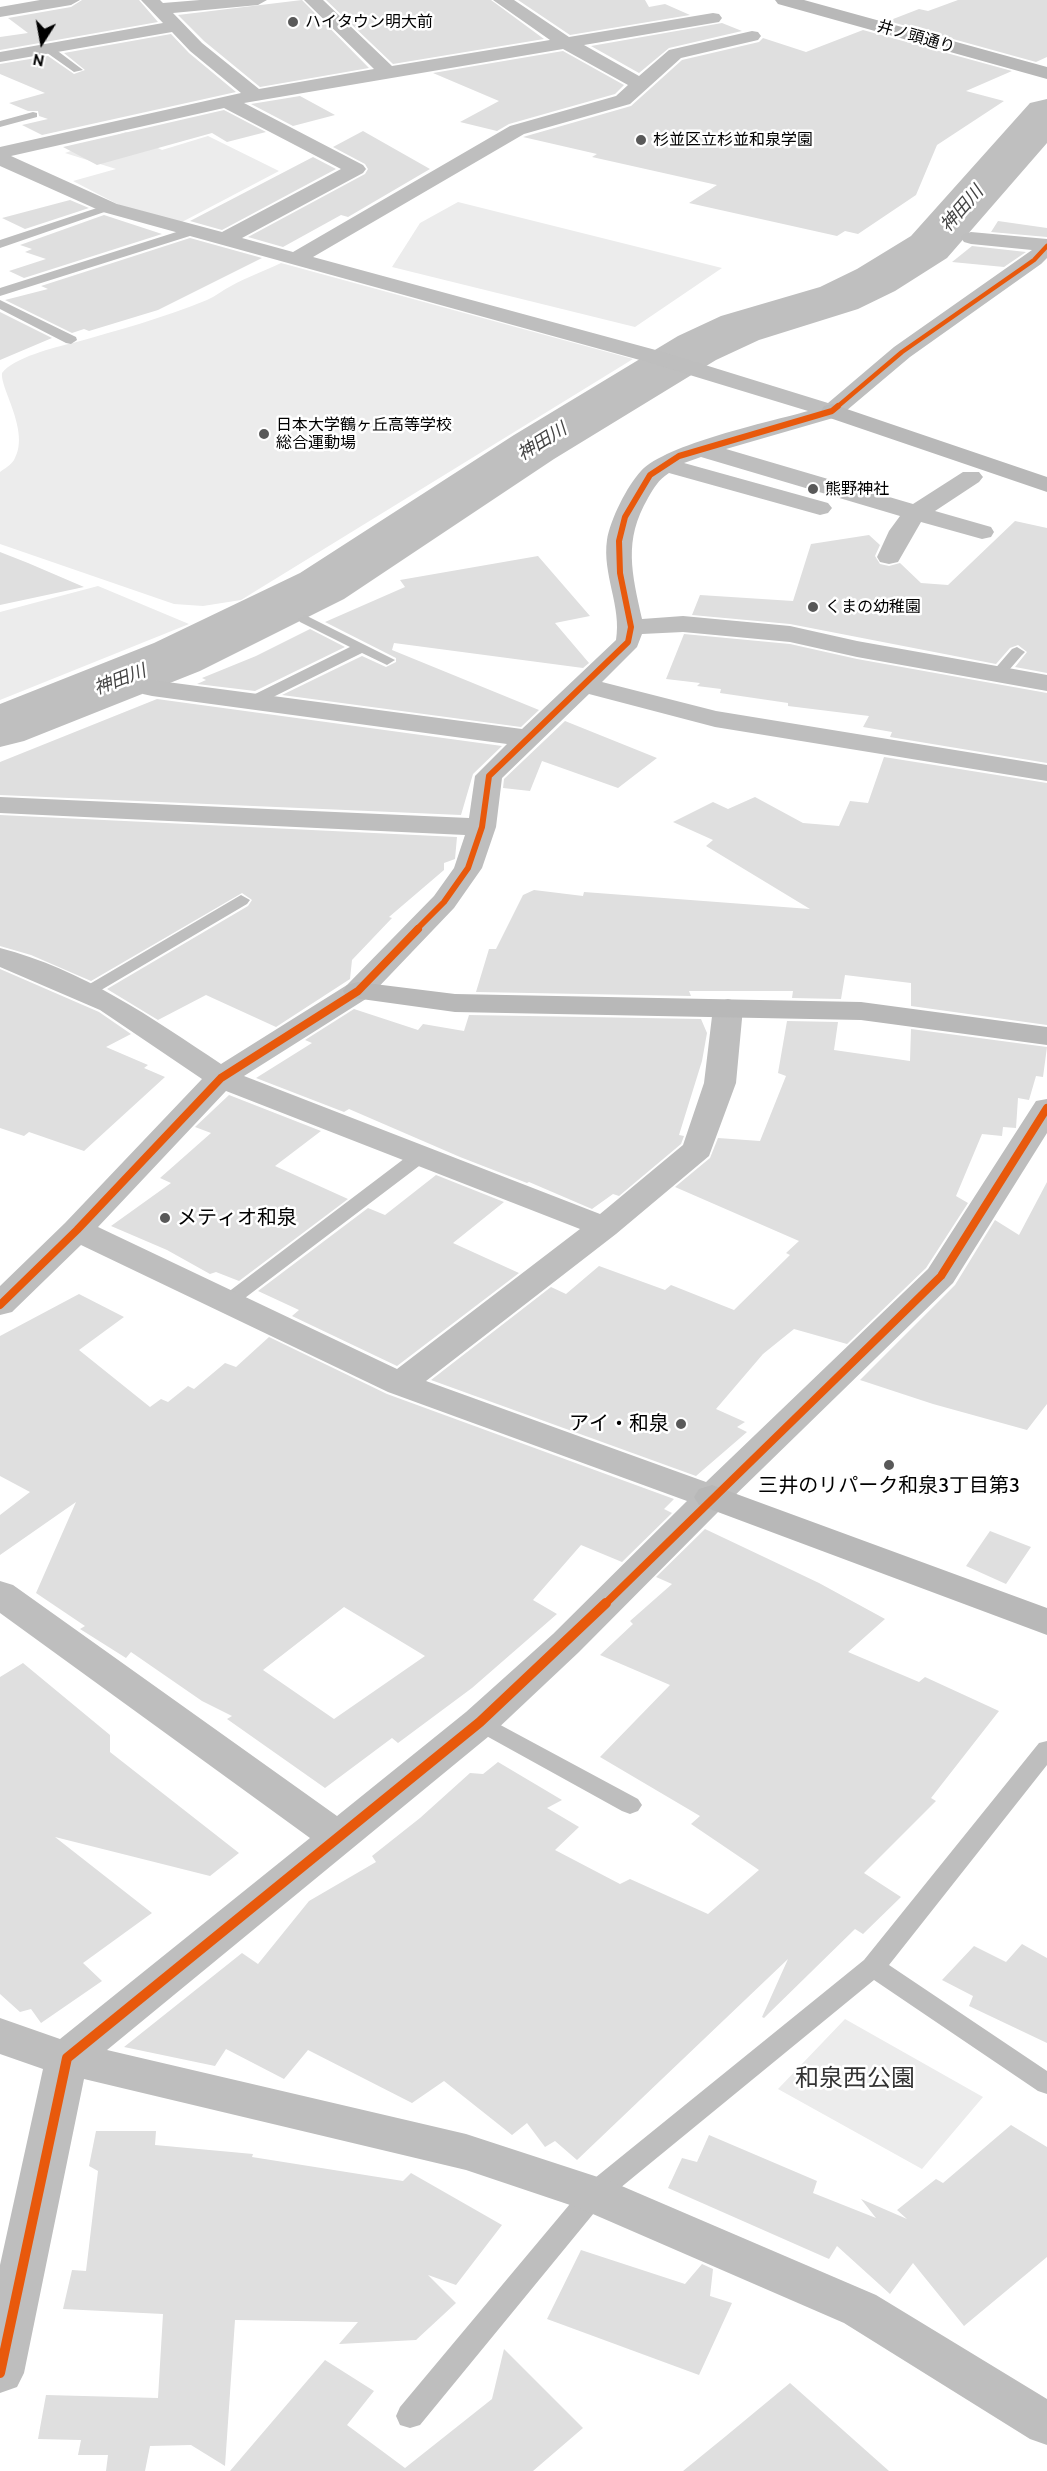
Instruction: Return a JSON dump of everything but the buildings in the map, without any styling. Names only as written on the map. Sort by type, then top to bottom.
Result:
[{"type":"street","points":[[0,12],[71,0]]},
{"type":"street","points":[[155,5],[258,0]]},
{"type":"street","points":[[313,0],[387,72]]},
{"type":"street","points":[[502,0],[565,42],[641,85]]},
{"type":"street","name":"井ノ頭通り","points":[[784,0],[1047,73]]},
{"type":"street","points":[[155,5],[196,47],[255,95]]},
{"type":"street","points":[[0,153],[226,100],[713,18]]},
{"type":"street","points":[[0,57],[177,26]]},
{"type":"street","points":[[295,260],[517,130],[623,100],[675,54],[752,36]]},
{"type":"street","points":[[223,240],[356,169],[226,100]]},
{"type":"street","points":[[0,159],[110,208],[189,232],[655,357],[832,411],[1047,485]]},
{"type":"street","points":[[971,238],[1046,249]]},
{"type":"street","points":[[0,1305],[77,1230],[221,1078],[299,1026],[358,992],[444,902],[468,868],[482,827],[489,776],[526,738],[620,653],[628,642],[631,627],[620,573],[619,541],[625,517],[650,475],[679,456],[832,411],[902,352],[1034,260],[1046,249]]},
{"type":"street","points":[[703,450],[752,464],[908,522]]},
{"type":"street","points":[[737,485],[752,464]]},
{"type":"street","points":[[665,465],[737,485],[908,522],[982,532]]},
{"type":"street","points":[[889,557],[908,522],[971,477]]},
{"type":"street","points":[[631,627],[683,624],[790,634],[857,650],[1047,683]]},
{"type":"street","points":[[584,686],[715,719],[1047,773]]},
{"type":"street","points":[[152,688],[526,738]]},
{"type":"street","points":[[0,805],[482,827]]},
{"type":"street","points":[[0,957],[39,970],[111,1004],[221,1078],[604,1227]]},
{"type":"street","points":[[358,992],[455,1003],[861,1011],[1047,1036]]},
{"type":"street","points":[[400,1384],[604,1227],[698,1149],[720,1083],[728,1008]]},
{"type":"street","points":[[0,2373],[67,2058],[480,1722],[566,1643],[712,1497],[941,1276],[1047,1108]]},
{"type":"street","points":[[77,1230],[400,1384],[1047,1622]]},
{"type":"street","points":[[0,1594],[339,1838]]},
{"type":"street","points":[[0,2035],[25,2047],[67,2058],[466,2152],[594,2194],[860,2309],[1047,2424]]},
{"type":"lane","points":[[47,48],[78,70]]},
{"type":"lane","points":[[0,124],[33,115]]},
{"type":"lane","points":[[0,244],[110,208]]},
{"type":"lane","points":[[0,292],[189,232]]},
{"type":"lane","points":[[0,304],[71,340]]},
{"type":"lane","points":[[305,619],[387,660]]},
{"type":"lane","points":[[253,701],[361,648]]},
{"type":"lane","points":[[998,674],[1017,652]]},
{"type":"lane","points":[[85,992],[241,900]]},
{"type":"lane","points":[[226,1303],[420,1156]]},
{"type":"lane","points":[[480,1722],[630,1805]]},
{"type":"lane","points":[[410,2416],[594,2194],[618,2171],[873,1967],[1047,1749]]},
{"type":"lane","points":[[873,1967],[1047,2084]]},
{"type":"green space","points":[[126,132],[162,150],[208,136],[279,171],[182,222],[123,207],[73,181],[116,169],[65,153]]},
{"type":"green space","points":[[458,202],[722,268],[635,327],[392,267],[420,223]]},
{"type":"green space","name":"日本大学鶴ヶ丘高等学校 総合運動場","points":[[281,263],[633,359],[241,600],[203,606],[174,604],[0,544],[0,472],[14,460],[19,437],[14,412],[3,380],[2,373],[7,368],[35,354],[141,323],[207,300]]},
{"type":"green space","points":[[98,586],[189,624],[0,700],[0,612]]},
{"type":"green space","name":"和泉西公園","points":[[845,2019],[983,2097],[922,2169],[778,2089]]},
{"type":"waterway","name":"神田川","points":[[0,727],[177,657],[322,586],[534,447],[697,348],[740,328],[839,298],[876,280],[929,247],[1047,113]]},
{"type":"cycle path","points":[[0,1305],[77,1230],[221,1078],[299,1026],[358,991],[444,902],[468,868],[482,827],[489,776],[628,642],[631,627],[620,573],[619,541],[625,517],[650,475],[679,456],[832,411],[902,352],[1034,260],[1047,246]]},
{"type":"cycle path","points":[[0,2373],[67,2058],[480,1722],[566,1643],[712,1497],[941,1276],[1047,1108]]},
{"type":"place","name":"ハイタウン明大前","points":[[293,22]]},
{"type":"place","name":"杉並区立杉並和泉学園","points":[[641,140]]},
{"type":"place","name":"日本大学鶴ヶ丘高等学校 総合運動場","points":[[264,434]]},
{"type":"place","name":"熊野神社","points":[[813,489]]},
{"type":"place","name":"くまの幼稚園","points":[[813,607]]},
{"type":"place","name":"メティオ和泉","points":[[165,1218]]},
{"type":"place","name":"アイ・和泉","points":[[681,1424]]},
{"type":"place","name":"三井のリパーク和泉3丁目第3","points":[[889,1465]]}]
